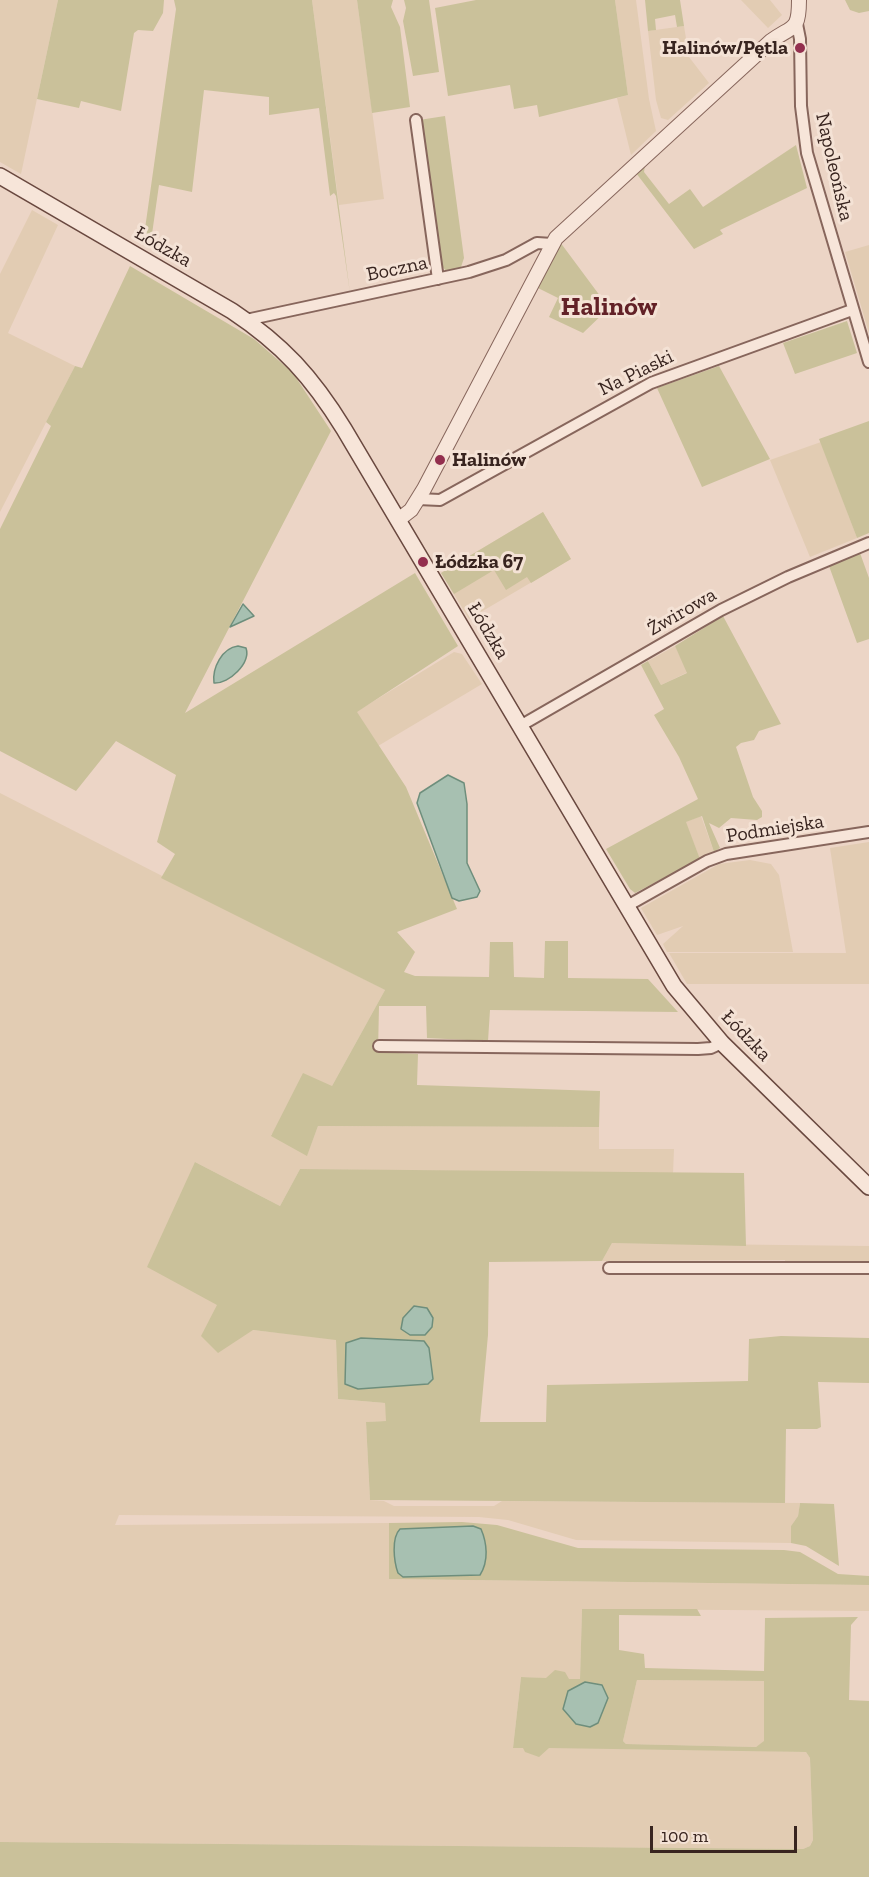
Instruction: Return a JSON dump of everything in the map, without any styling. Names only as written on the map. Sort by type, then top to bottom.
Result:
[{"type":"main road","name":"Łódzka","points":[[0,176],[246,320],[283,348],[312,380],[398,520],[674,986],[722,1042],[869,1187]]},
{"type":"street","name":"Napoleońska","points":[[799,0],[797,24],[800,48],[801,106],[807,153],[869,362]]},
{"type":"street","points":[[398,520],[411,510],[421,494],[489,370],[552,244],[592,203],[771,41],[786,34],[797,24]]},
{"type":"street","points":[[786,34],[800,48]]},
{"type":"street","points":[[416,120],[438,279]]},
{"type":"street","name":"Boczna","points":[[246,320],[438,279],[496,264],[537,243],[552,244]]},
{"type":"street","name":"Na Piaski","points":[[421,494],[447,496],[651,383],[852,310]]},
{"type":"street","name":"Żwirowa","points":[[520,726],[721,610],[788,577],[869,543]]},
{"type":"street","name":"Podmiejska","points":[[627,906],[707,861],[726,854],[869,832]]},
{"type":"street","points":[[379,1046],[705,1049],[722,1042]]},
{"type":"street","points":[[609,1268],[869,1269]]},
{"type":"shaded area","points":[[0,0],[58,0],[21,174],[0,162]]},
{"type":"shaded area","points":[[58,0],[164,0],[163,13],[153,31],[138,30],[134,33],[121,111],[81,101],[79,108],[37,99]]},
{"type":"shaded area","points":[[174,0],[312,0],[350,293],[336,196],[334,193],[330,196],[319,108],[269,115],[269,97],[204,90],[192,192],[159,185],[151,241],[155,250],[143,243],[176,9]]},
{"type":"shaded area","points":[[312,0],[357,0],[384,199],[339,205]]},
{"type":"shaded area","points":[[357,0],[393,0],[391,7],[400,27],[410,107],[372,113]]},
{"type":"shaded area","points":[[404,0],[429,0],[439,72],[413,76],[403,21],[406,8]]},
{"type":"shaded area","points":[[476,0],[615,0],[628,95],[539,117],[537,105],[514,109],[510,85],[448,96],[435,8]]},
{"type":"shaded area","points":[[615,0],[636,0],[649,99],[656,131],[631,155],[617,98],[628,95]]},
{"type":"shaded area","points":[[645,0],[680,0],[684,26],[677,27],[675,15],[655,19],[656,30],[648,31]]},
{"type":"shaded area","points":[[741,0],[770,0],[782,15],[768,28]]},
{"type":"shaded area","points":[[845,0],[869,0],[869,11],[859,13],[850,10]]},
{"type":"shaded area","points":[[684,26],[689,57],[709,83],[668,120],[661,118],[656,100],[648,31]]},
{"type":"shaded area","points":[[445,116],[464,258],[460,270],[448,273],[440,264],[419,120]]},
{"type":"shaded area","points":[[796,145],[807,188],[720,230],[723,234],[694,249],[636,173],[645,166],[644,172],[669,204],[690,189],[703,207]]},
{"type":"shaded area","points":[[32,210],[58,225],[8,333],[75,366],[0,512],[0,274]]},
{"type":"shaded area","points":[[560,242],[609,308],[583,333],[549,317],[558,298],[538,288]]},
{"type":"shaded area","points":[[869,245],[869,333],[845,252]]},
{"type":"shaded area","points":[[130,266],[254,339],[293,373],[331,431],[185,713],[415,573],[458,646],[357,712],[406,787],[457,909],[397,932],[415,952],[404,972],[415,976],[489,977],[490,942],[513,942],[514,977],[544,978],[545,941],[568,941],[568,978],[648,979],[678,1012],[490,1010],[488,1041],[427,1038],[426,1006],[379,1006],[378,1052],[418,1054],[417,1085],[600,1091],[599,1127],[318,1126],[307,1156],[271,1136],[303,1073],[332,1086],[385,990],[161,878],[175,854],[157,842],[176,775],[116,741],[76,791],[0,751],[0,529],[51,426],[46,422],[75,366],[82,368]]},
{"type":"shaded area","points":[[847,321],[857,353],[795,374],[783,343]]},
{"type":"shaded area","points":[[719,366],[770,459],[702,487],[657,388]]},
{"type":"shaded area","points":[[869,421],[869,533],[857,538],[819,439]]},
{"type":"shaded area","points":[[821,442],[857,538],[810,557],[770,460]]},
{"type":"shaded area","points":[[543,512],[571,559],[469,619],[441,573]]},
{"type":"shaded area","points":[[543,512],[571,559],[531,583],[527,577],[506,590],[494,570],[454,594],[441,573]]},
{"type":"shaded area","points":[[860,553],[869,578],[869,639],[857,643],[829,566]]},
{"type":"shaded area","points":[[243,604],[254,616],[230,627]]},
{"type":"shaded area","points":[[723,616],[781,724],[759,731],[754,740],[741,743],[736,747],[753,797],[762,811],[762,817],[757,820],[731,818],[719,828],[709,823],[720,848],[714,852],[702,816],[686,822],[700,859],[635,893],[630,889],[606,849],[698,799],[679,757],[654,715],[664,709],[641,665],[648,661],[661,685],[687,673],[675,646]]},
{"type":"shaded area","points":[[238,646],[246,648],[247,654],[242,666],[238,672],[226,680],[214,683],[216,665],[219,660],[227,651]]},
{"type":"shaded area","points":[[675,646],[688,672],[661,685],[648,661]]},
{"type":"shaded area","points":[[454,652],[462,654],[482,684],[378,746],[356,712]]},
{"type":"shaded area","points":[[448,775],[464,783],[467,804],[467,863],[480,891],[477,897],[459,901],[452,898],[417,803],[420,793]]},
{"type":"shaded area","points":[[0,793],[385,990],[332,1086],[271,1135],[307,1155],[318,1126],[599,1127],[599,1149],[674,1149],[673,1174],[300,1169],[280,1206],[195,1162],[218,1305],[252,1330],[336,1339],[338,1399],[385,1403],[387,1421],[366,1422],[370,1500],[384,1501],[394,1506],[494,1506],[502,1501],[800,1503],[798,1516],[791,1526],[791,1543],[576,1540],[508,1520],[479,1517],[119,1515],[115,1525],[389,1523],[390,1579],[869,1585],[869,1611],[582,1609],[580,1680],[521,1677],[513,1748],[620,1747],[806,1752],[810,1758],[813,1840],[810,1846],[803,1849],[0,1842]]},
{"type":"shaded area","points":[[701,816],[714,852],[700,859],[685,822]]},
{"type":"shaded area","points":[[869,842],[869,984],[687,984],[669,953],[846,953],[830,848]]},
{"type":"shaded area","points":[[750,860],[771,864],[779,875],[793,952],[667,952],[663,944],[683,926],[657,935],[641,908],[719,864]]},
{"type":"shaded area","points":[[195,1162],[280,1206],[300,1169],[744,1173],[746,1246],[612,1243],[602,1261],[489,1262],[488,1335],[480,1422],[546,1422],[547,1385],[748,1381],[749,1339],[781,1336],[869,1338],[869,1383],[818,1382],[821,1427],[786,1429],[785,1503],[370,1500],[366,1422],[386,1421],[385,1403],[338,1399],[336,1340],[253,1330],[218,1353],[201,1336],[217,1305],[147,1267]]},
{"type":"shaded area","points":[[612,1243],[869,1246],[869,1265],[785,1264],[785,1260],[602,1261]]},
{"type":"shaded area","points":[[414,1306],[427,1308],[433,1318],[432,1327],[425,1335],[410,1335],[401,1329],[403,1318]]},
{"type":"shaded area","points":[[361,1338],[424,1341],[429,1348],[433,1379],[428,1384],[358,1389],[345,1384],[346,1343]]},
{"type":"shaded area","points":[[800,1503],[834,1504],[839,1566],[806,1546],[791,1543],[791,1526],[798,1516]]},
{"type":"shaded area","points":[[462,1522],[497,1525],[578,1548],[800,1552],[838,1574],[869,1576],[869,1585],[389,1579],[389,1523]]},
{"type":"shaded area","points":[[473,1526],[481,1529],[486,1546],[485,1564],[480,1575],[403,1577],[398,1573],[394,1544],[400,1529]]},
{"type":"shaded area","points":[[582,1609],[697,1609],[701,1616],[619,1615],[619,1650],[644,1654],[645,1668],[764,1671],[765,1618],[858,1617],[851,1625],[849,1700],[869,1701],[869,1877],[0,1877],[0,1842],[803,1849],[810,1846],[813,1840],[810,1758],[806,1752],[549,1748],[539,1757],[525,1752],[523,1748],[513,1748],[521,1677],[546,1678],[555,1670],[565,1672],[569,1679],[580,1679]],"holes":[[[637,1680],[764,1681],[764,1741],[756,1747],[626,1744],[623,1741]]]},
{"type":"shaded area","points":[[637,1680],[764,1681],[764,1742],[756,1747],[626,1744],[623,1741]]},
{"type":"shaded area","points":[[585,1682],[602,1685],[608,1698],[598,1723],[590,1727],[576,1724],[563,1709],[568,1691]]},
{"type":"place","name":"Halinów/Pętla","points":[[800,48]]},
{"type":"place","name":"Halinów","points":[[440,460]]},
{"type":"place","name":"Łódzka 67","points":[[423,562]]},
{"type":"district","name":"Halinów","points":[[609,308]]}]
